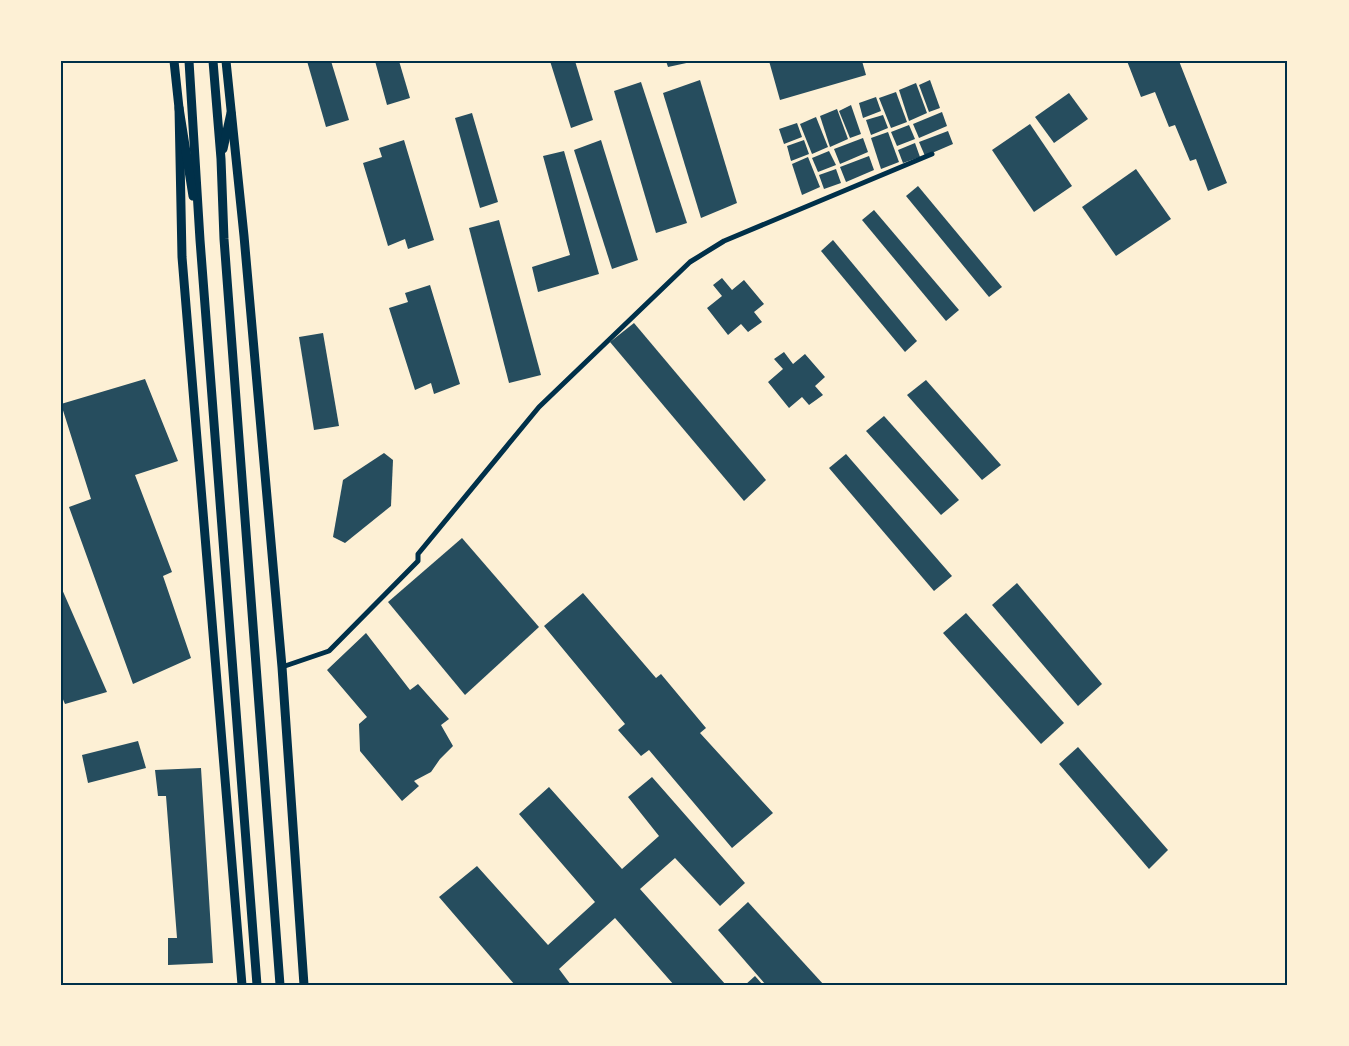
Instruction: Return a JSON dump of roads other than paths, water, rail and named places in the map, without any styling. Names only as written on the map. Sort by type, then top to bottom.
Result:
[{"type":"main road","points":[[174,61],[179,108],[200,240]]},
{"type":"main road","points":[[190,61],[200,240],[257,985]]},
{"type":"main road","points":[[213,61],[221,159],[224,239],[280,985]]},
{"type":"main road","points":[[226,61],[244,236],[282,667],[304,985]]},
{"type":"main road","points":[[179,108],[182,257],[242,985]]},
{"type":"main road","points":[[221,159],[231,113]]},
{"type":"street","points":[[282,667],[329,651],[418,561],[418,554],[539,407],[690,262],[724,241],[932,154]]}]
